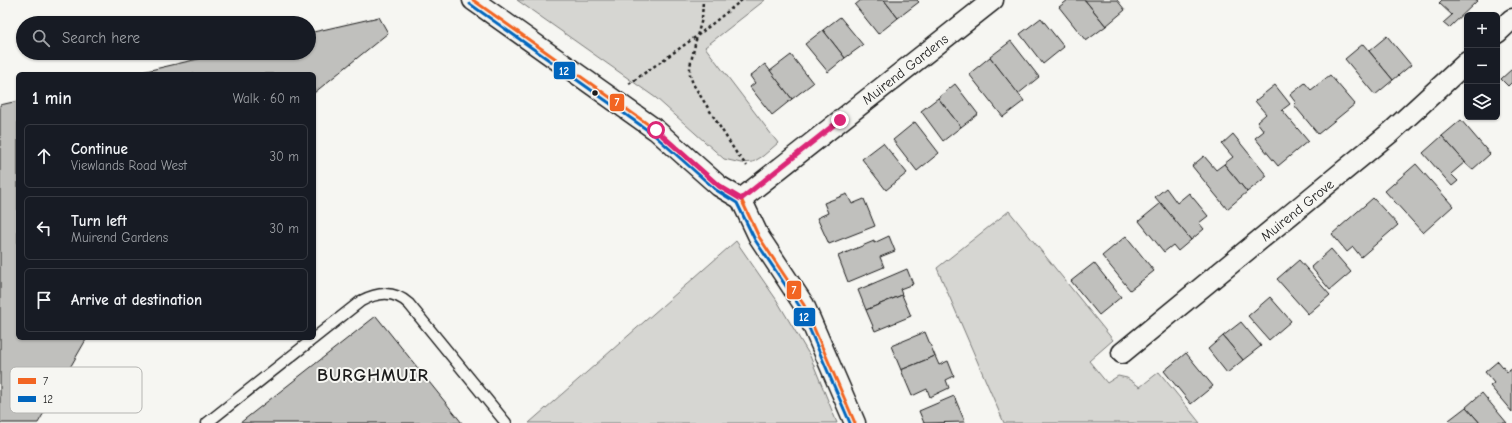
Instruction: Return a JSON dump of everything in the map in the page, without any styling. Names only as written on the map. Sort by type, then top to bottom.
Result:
[{"type":"street","points":[[473,0],[656,130],[719,186],[741,199],[760,237],[804,305],[855,423]]},
{"type":"street","name":"Muirend Gardens","points":[[741,199],[993,0]]},
{"type":"street","points":[[1500,30],[1512,19]]},
{"type":"street","name":"Muirend Grove","points":[[1122,353],[1391,132],[1464,65]]},
{"type":"lane","points":[[316,337],[361,301],[370,296],[388,293],[402,298],[409,304],[506,423]]},
{"type":"lane","points":[[207,423],[312,340]]},
{"type":"path","points":[[703,0],[702,19],[690,66],[690,75],[693,84],[736,154],[762,182]]},
{"type":"path","points":[[611,97],[697,36],[742,0]]},
{"type":"shaded area","points":[[517,0],[765,0],[705,47],[778,143],[763,156],[753,162],[741,163],[724,159],[656,98]]},
{"type":"shaded area","points":[[1009,211],[1113,340],[1089,361],[1107,383],[1118,376],[1127,378],[1140,387],[1159,372],[1200,423],[1004,423],[937,268]]},
{"type":"shaded area","points":[[736,241],[776,299],[810,356],[837,423],[529,423]]},
{"type":"building","points":[[861,0],[884,0],[898,18],[878,34],[855,5]]},
{"type":"building","points":[[884,0],[917,0],[919,2],[898,18]]},
{"type":"building","points":[[1068,0],[1085,0],[1106,26],[1086,41],[1059,7]]},
{"type":"building","points":[[1085,0],[1117,0],[1125,10],[1106,26]]},
{"type":"building","points":[[1442,0],[1478,0],[1449,28],[1443,23],[1452,15],[1439,3]]},
{"type":"building","points":[[379,17],[388,33],[316,91],[316,72],[142,72],[194,60],[316,60],[316,31]]},
{"type":"building","points":[[840,17],[863,45],[845,58],[823,30]]},
{"type":"building","points":[[1041,18],[1064,47],[1043,64],[1020,34]]},
{"type":"building","points":[[823,30],[845,58],[828,72],[805,44]]},
{"type":"building","points":[[1387,36],[1411,65],[1393,80],[1369,51]]},
{"type":"building","points":[[1011,41],[1039,77],[1018,94],[990,57]]},
{"type":"building","points":[[1363,44],[1393,80],[1375,95],[1345,59]]},
{"type":"building","points":[[791,55],[813,83],[792,99],[770,71]]},
{"type":"building","points":[[990,57],[1024,101],[1003,117],[969,74]]},
{"type":"building","points":[[765,64],[792,99],[772,115],[750,87],[755,83],[750,76]]},
{"type":"building","points":[[1512,69],[1512,82],[1508,86],[1501,79]]},
{"type":"building","points":[[1330,75],[1355,104],[1318,134],[1294,105],[1296,103],[1290,95],[1305,83],[1311,90]]},
{"type":"building","points":[[955,84],[978,114],[961,127],[938,98]]},
{"type":"building","points":[[1275,85],[1290,104],[1282,110],[1308,141],[1278,166],[1255,138],[1264,131],[1257,122],[1266,114],[1255,101]]},
{"type":"building","points":[[938,98],[961,127],[943,141],[921,111]]},
{"type":"building","points":[[16,101],[16,340],[86,340],[70,367],[10,367],[10,413],[44,413],[38,423],[0,423],[0,105]]},
{"type":"building","points":[[1461,120],[1490,154],[1472,170],[1442,136]]},
{"type":"building","points":[[915,122],[939,153],[917,171],[893,140]]},
{"type":"building","points":[[1233,134],[1267,176],[1247,192],[1224,164],[1233,157],[1222,144]]},
{"type":"building","points":[[1442,136],[1465,162],[1451,174],[1458,181],[1452,186],[1423,153]]},
{"type":"building","points":[[883,143],[907,173],[886,190],[862,159]]},
{"type":"building","points":[[1204,156],[1216,170],[1224,164],[1247,192],[1227,209],[1192,166]]},
{"type":"building","points":[[1416,164],[1453,206],[1423,233],[1385,191]]},
{"type":"building","points":[[1166,188],[1177,203],[1189,193],[1208,216],[1199,223],[1204,229],[1191,240],[1155,197]]},
{"type":"building","points":[[847,194],[852,204],[864,199],[875,226],[829,244],[817,218],[828,213],[824,203]]},
{"type":"building","points":[[1373,198],[1398,225],[1361,257],[1353,247],[1347,252],[1332,234]]},
{"type":"building","points":[[1161,203],[1191,240],[1178,251],[1173,245],[1164,252],[1139,221]]},
{"type":"building","points":[[889,236],[895,251],[880,257],[884,267],[848,282],[838,256]]},
{"type":"building","points":[[1126,236],[1154,271],[1130,290],[1102,256]]},
{"type":"building","points":[[1331,249],[1351,272],[1330,290],[1311,267]]},
{"type":"building","points":[[1299,260],[1330,295],[1308,314],[1277,279]]},
{"type":"building","points":[[1094,263],[1121,297],[1099,315],[1071,281]]},
{"type":"building","points":[[907,269],[913,284],[900,289],[902,295],[866,310],[858,290]]},
{"type":"building","points":[[902,295],[911,316],[875,331],[866,310]]},
{"type":"building","points":[[1270,297],[1291,321],[1269,340],[1248,316]]},
{"type":"building","points":[[376,316],[462,423],[240,423]]},
{"type":"building","points":[[1241,322],[1261,346],[1243,360],[1223,336]]},
{"type":"building","points":[[925,332],[935,356],[901,370],[891,346]]},
{"type":"building","points":[[1223,336],[1243,360],[1227,373],[1208,349]]},
{"type":"building","points":[[1186,353],[1213,386],[1191,404],[1164,371]]},
{"type":"building","points":[[935,356],[939,365],[948,361],[954,376],[946,380],[949,388],[930,397],[927,389],[912,396],[901,370]]},
{"type":"building","points":[[1498,361],[1507,372],[1512,369],[1512,412],[1490,386],[1494,383],[1485,372]]},
{"type":"building","points":[[1482,393],[1507,423],[1480,423],[1466,407]]},
{"type":"building","points":[[954,396],[965,422],[924,423],[919,411]]},
{"type":"building","points":[[1466,407],[1480,423],[1452,423],[1449,420]]},
{"type":"transit line","name":"7","points":[[473,0],[656,130],[719,186],[741,199],[759,237],[804,305],[855,423]]},
{"type":"transit line","name":"12","points":[[470,4],[653,134],[716,190],[737,203],[755,240],[800,307],[850,423]]},
{"type":"district","name":"BURGHMUIR","points":[[373,375]]},
{"type":"route","points":[[656,130],[719,186],[741,199],[840,120]]}]
